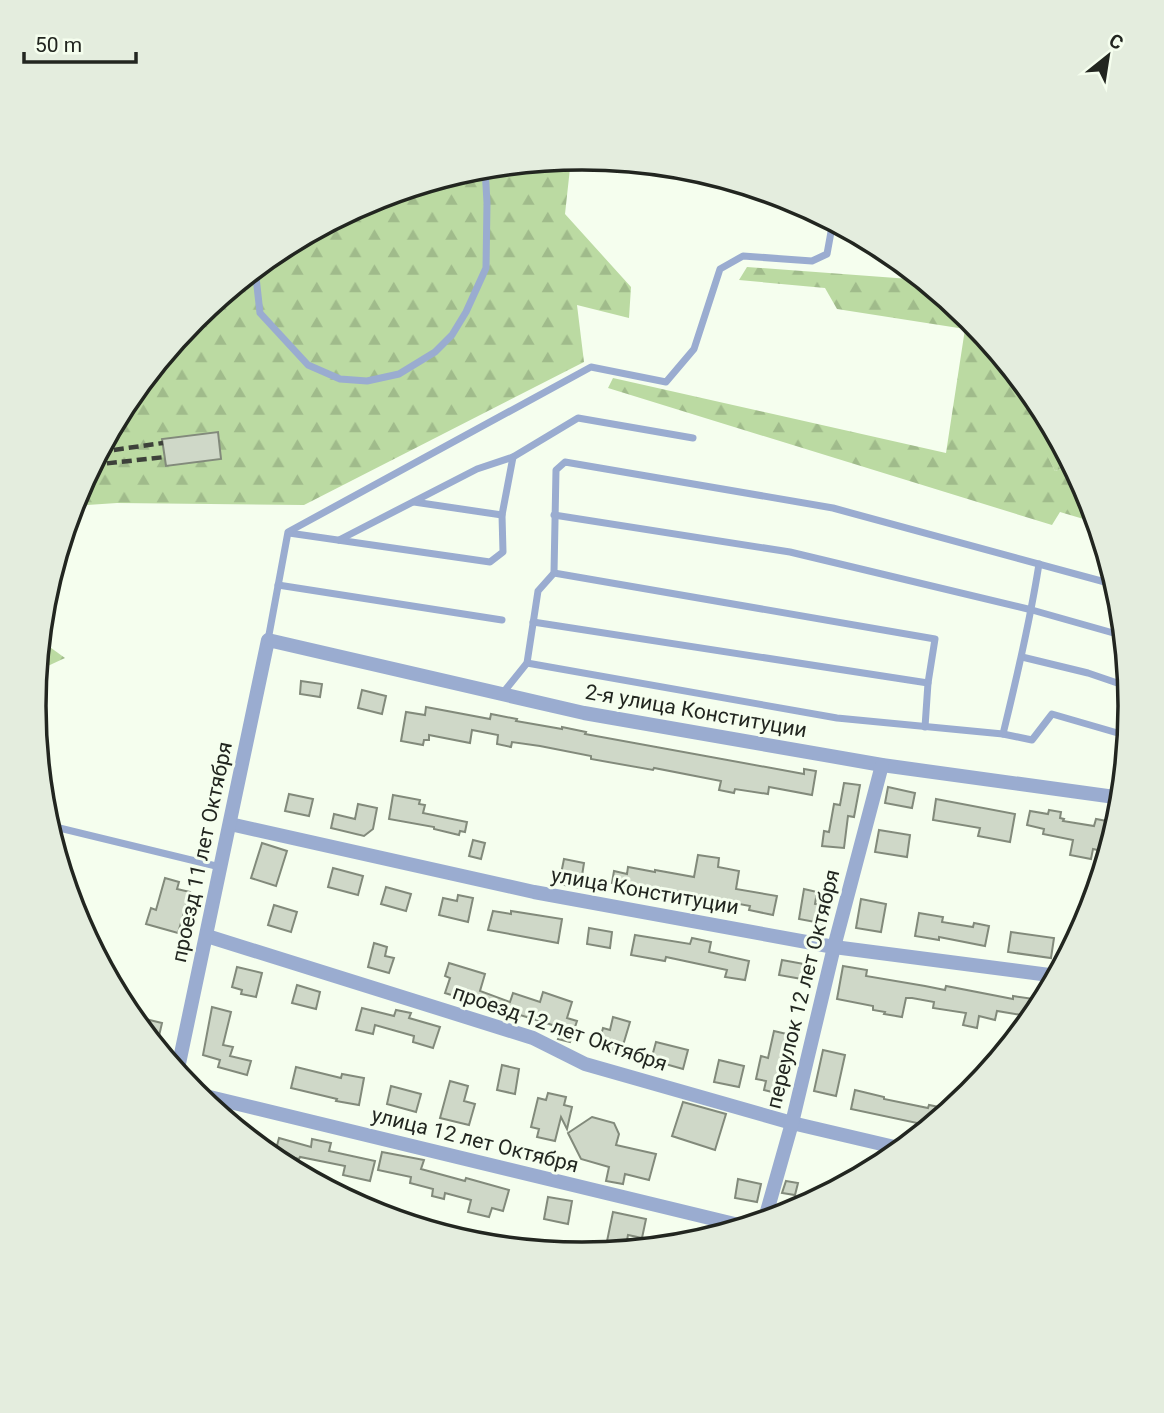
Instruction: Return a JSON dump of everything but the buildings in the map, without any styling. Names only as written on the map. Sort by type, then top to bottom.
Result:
[{"type":"street","name":"2-я улица Конституции","points":[[268,640],[584,713],[882,765],[1111,796]]},
{"type":"street","name":"проезд 11 лет Октября","points":[[180,1061],[268,640]]},
{"type":"street","name":"переулок 12 лет Октября","points":[[767,1210],[792,1123],[834,947],[882,765]]},
{"type":"street","name":"улица Конституции","points":[[230,824],[534,892],[834,947],[1047,975]]},
{"type":"street","name":"проезд 12 лет Октября","points":[[206,936],[533,1038],[584,1064],[792,1123],[890,1146]]},
{"type":"street","name":"улица 12 лет Октября","points":[[216,1099],[729,1223]]},
{"type":"lane","points":[[256,280],[260,313],[308,365],[340,379],[367,382],[399,374],[435,352],[452,335],[486,268],[486,179]]},
{"type":"lane","points":[[288,532],[591,367],[666,382],[694,349],[720,269],[743,256],[812,261],[827,254],[831,232]]},
{"type":"lane","points":[[339,540],[477,469],[513,457],[578,418],[693,438]]},
{"type":"lane","points":[[288,532],[490,562],[503,552],[502,515],[513,457]]},
{"type":"lane","points":[[501,694],[527,663],[538,591],[554,573],[556,470],[565,462],[833,508],[1103,582]]},
{"type":"lane","points":[[414,502],[502,515]]},
{"type":"lane","points":[[554,515],[790,552],[1031,610],[1113,633]]},
{"type":"lane","points":[[268,640],[288,532]]},
{"type":"lane","points":[[1003,734],[1022,657],[1038,564]]},
{"type":"lane","points":[[554,573],[935,639],[925,727]]},
{"type":"lane","points":[[278,585],[502,620]]},
{"type":"lane","points":[[533,622],[928,683]]},
{"type":"lane","points":[[1022,657],[1117,683]]},
{"type":"lane","points":[[527,663],[837,719],[1003,734],[1032,740],[1052,714],[1117,733]]},
{"type":"lane","points":[[60,828],[221,867]]},
{"type":"green space","points":[[570,170],[565,214],[631,287],[629,318],[577,305],[584,362],[304,505],[117,503],[84,505],[117,438],[156,380],[179,353],[228,303],[255,281],[284,260],[345,225],[410,198],[477,180]]},
{"type":"green space","points":[[747,267],[906,279],[962,329],[837,309],[825,288],[739,280]]},
{"type":"green space","points":[[965,331],[1008,380],[1028,408],[1047,437],[1043,446],[1055,471],[1063,468],[1085,519],[1060,512],[1052,525],[608,388],[613,378],[946,453]]},
{"type":"green space","points":[[1046,437],[1063,468],[1055,471],[1042,446]]},
{"type":"green space","points":[[49,647],[65,658],[47,666]]},
{"type":"railway","points":[[111,450],[163,443]]},
{"type":"railway","points":[[104,464],[165,457]]}]
